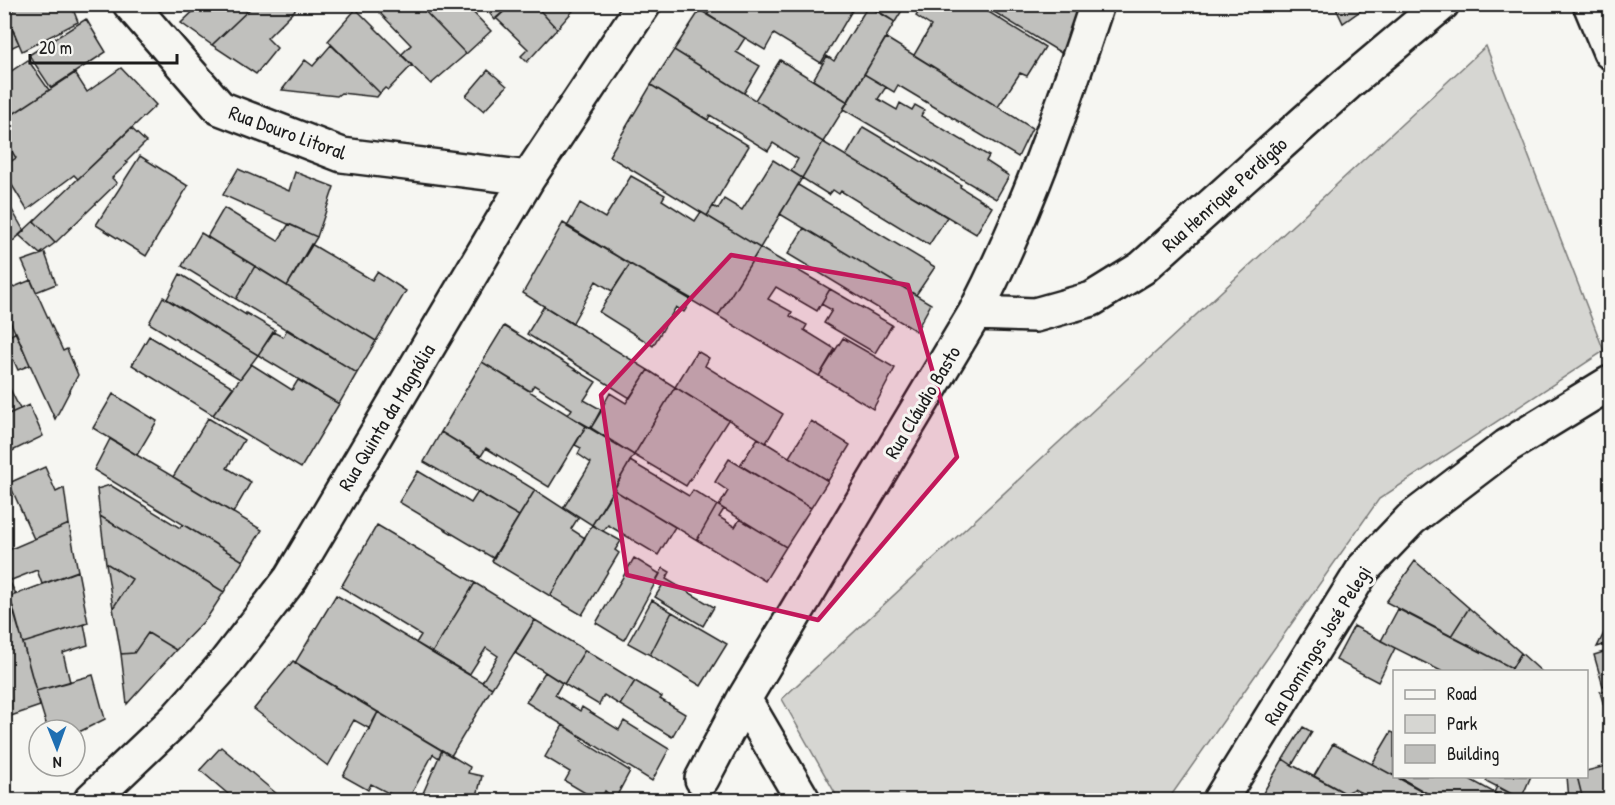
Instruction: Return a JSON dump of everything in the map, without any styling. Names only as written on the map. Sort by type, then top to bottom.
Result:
[{"type":"street","name":"Rua Douro Litoral","points":[[130,4],[220,108],[342,154],[528,178]]},
{"type":"street","name":"Rua Quinta da Magnólia","points":[[91,801],[175,720],[223,666],[291,578],[528,178],[644,4]]},
{"type":"street","name":"Rua Cláudio Basto","points":[[702,779],[744,699],[975,313],[997,270],[1068,93],[1097,4]]},
{"type":"street","name":"Rua Henrique Perdigão","points":[[975,313],[1035,315],[1092,299],[1142,268],[1347,84],[1442,4]]},
{"type":"street","points":[[1590,4],[1611,52]]},
{"type":"street","name":"Rua Domingos José Pelegi","points":[[1220,801],[1364,568],[1411,519],[1498,453],[1611,383]]},
{"type":"street","points":[[744,699],[803,801]]},
{"type":"highlighted area","points":[[731,255],[908,285],[957,457],[818,620],[627,575],[601,395]]},
{"type":"green space","points":[[1486,46],[1604,351],[1379,499],[1168,800],[839,800],[782,699]]},
{"type":"building","points":[[24,4],[71,4],[78,22],[22,51],[6,13]]},
{"type":"building","points":[[201,4],[255,4],[212,45],[181,23]]},
{"type":"building","points":[[255,4],[301,4],[267,38],[277,48],[256,74],[212,45]]},
{"type":"building","points":[[388,4],[418,4],[466,54],[431,84],[401,55],[411,45],[380,13]]},
{"type":"building","points":[[418,4],[465,4],[491,31],[466,54]]},
{"type":"building","points":[[482,4],[512,4],[495,20]]},
{"type":"building","points":[[512,4],[534,4],[557,29],[527,62],[521,56],[528,49],[496,18]]},
{"type":"building","points":[[534,4],[579,4],[557,29]]},
{"type":"building","points":[[716,4],[847,4],[853,9],[821,63],[774,34],[765,50],[707,15]]},
{"type":"building","points":[[868,4],[906,4],[895,22]]},
{"type":"building","points":[[923,4],[976,4],[1045,47],[1027,76],[1020,73],[998,107],[914,55],[931,26],[916,16]]},
{"type":"building","points":[[981,4],[1066,4],[1078,12],[1068,57]]},
{"type":"building","points":[[1334,4],[1370,4],[1343,23]]},
{"type":"building","points":[[868,6],[895,22],[848,102],[813,80],[827,56],[834,61]]},
{"type":"building","points":[[356,9],[412,65],[388,90],[385,88],[380,93],[328,41]]},
{"type":"building","points":[[700,10],[745,38],[736,52],[760,66],[744,93],[674,50]]},
{"type":"building","points":[[4,13],[19,44],[4,51]]},
{"type":"building","points":[[86,19],[106,52],[51,88],[29,55]]},
{"type":"building","points":[[886,38],[1032,128],[1018,157],[898,85],[894,92],[864,74]]},
{"type":"building","points":[[331,45],[380,93],[377,97],[341,93],[337,96],[282,90],[305,60],[313,66]]},
{"type":"building","points":[[674,50],[823,142],[802,178],[791,171],[798,159],[773,143],[768,151],[710,115],[708,120],[651,85]]},
{"type":"building","points":[[28,60],[49,90],[4,120],[4,76]]},
{"type":"building","points":[[780,60],[848,102],[823,142],[755,100]]},
{"type":"building","points":[[121,68],[156,105],[78,179],[74,175],[27,210],[10,182],[4,187],[4,166],[16,158],[4,138],[4,120],[75,73],[87,92]]},
{"type":"building","points":[[488,70],[507,86],[484,111],[466,96]]},
{"type":"building","points":[[864,74],[886,87],[878,99],[897,110],[900,103],[912,110],[915,105],[924,110],[921,116],[989,156],[986,161],[1009,176],[996,199],[843,109]]},
{"type":"building","points":[[651,85],[749,146],[707,216],[609,156]]},
{"type":"building","points":[[863,127],[961,185],[960,187],[992,207],[976,234],[846,156]]},
{"type":"building","points":[[131,128],[146,142],[112,178],[117,183],[55,243],[34,221]]},
{"type":"building","points":[[4,138],[16,158],[4,166]]},
{"type":"building","points":[[823,142],[947,217],[929,245],[841,191],[839,194],[833,190],[829,195],[802,178]]},
{"type":"building","points":[[140,156],[188,186],[146,256],[96,225]]},
{"type":"building","points":[[773,160],[802,178],[760,248],[707,216],[713,206],[718,209],[724,199],[742,210]]},
{"type":"building","points":[[238,169],[289,191],[295,172],[334,187],[317,237],[223,195]]},
{"type":"building","points":[[631,176],[665,195],[662,200],[695,221],[701,212],[760,248],[718,316],[567,227],[580,203],[605,218]]},
{"type":"building","points":[[798,185],[935,267],[916,295],[780,214]]},
{"type":"building","points":[[4,196],[24,231],[4,249]]},
{"type":"building","points":[[224,208],[278,241],[289,224],[317,237],[287,286],[207,237]]},
{"type":"building","points":[[34,221],[55,243],[40,254],[19,235]]},
{"type":"building","points":[[563,223],[630,264],[612,291],[596,281],[572,324],[523,293]]},
{"type":"building","points":[[804,228],[931,304],[916,331],[788,254]]},
{"type":"building","points":[[201,233],[255,266],[236,299],[182,266]]},
{"type":"building","points":[[311,244],[372,280],[377,272],[406,291],[376,341],[287,286]]},
{"type":"building","points":[[760,248],[830,289],[817,311],[776,287],[768,299],[792,312],[790,316],[807,325],[804,330],[835,349],[819,376],[718,316]]},
{"type":"building","points":[[45,253],[56,284],[36,292],[22,261]]},
{"type":"building","points":[[630,264],[692,299],[684,312],[676,307],[653,346],[599,312]]},
{"type":"building","points":[[255,266],[376,341],[357,373],[236,299]]},
{"type":"building","points":[[180,274],[246,315],[246,313],[275,330],[258,355],[167,299]]},
{"type":"building","points":[[31,280],[63,351],[67,349],[78,375],[55,419],[4,308],[4,291]]},
{"type":"building","points":[[830,289],[892,325],[875,353],[824,323],[832,310],[821,304]]},
{"type":"building","points":[[163,297],[258,355],[240,379],[149,323]]},
{"type":"building","points":[[544,306],[648,370],[630,398],[527,334]]},
{"type":"building","points":[[504,326],[596,382],[584,400],[602,410],[591,428],[568,415],[572,409],[534,385],[530,391],[482,362]]},
{"type":"building","points":[[287,329],[357,373],[339,404],[258,355],[273,332],[283,337]]},
{"type":"building","points":[[16,332],[30,365],[18,370],[4,339]]},
{"type":"building","points":[[149,336],[233,387],[213,415],[132,365]]},
{"type":"building","points":[[843,338],[895,368],[873,409],[819,376]]},
{"type":"building","points":[[697,351],[709,358],[705,366],[783,414],[766,443],[675,387]]},
{"type":"building","points":[[482,362],[586,426],[549,487],[486,448],[481,456],[441,432]]},
{"type":"building","points":[[251,364],[292,390],[298,380],[339,404],[301,468],[213,415]]},
{"type":"building","points":[[648,370],[675,387],[634,455],[591,428],[610,393],[626,403]]},
{"type":"building","points":[[4,377],[20,409],[4,416]]},
{"type":"building","points":[[675,387],[728,420],[686,486],[634,455]]},
{"type":"building","points":[[113,394],[157,421],[137,455],[93,428]]},
{"type":"building","points":[[29,405],[43,436],[4,455],[4,416]]},
{"type":"building","points":[[208,418],[244,440],[227,468],[251,482],[233,513],[173,477]]},
{"type":"building","points":[[811,421],[850,445],[828,481],[789,457]]},
{"type":"building","points":[[586,426],[634,455],[592,525],[564,507],[591,463],[578,454],[581,448],[575,445]]},
{"type":"building","points":[[441,432],[535,490],[519,516],[424,462]]},
{"type":"building","points":[[758,438],[828,481],[811,508],[740,465]]},
{"type":"building","points":[[110,439],[262,530],[243,561],[94,470]]},
{"type":"building","points":[[729,459],[811,508],[786,547],[719,506],[728,491],[715,482]]},
{"type":"building","points":[[630,461],[689,496],[693,490],[717,505],[697,540],[614,490]]},
{"type":"building","points":[[45,467],[56,492],[64,488],[69,524],[34,539],[9,483]]},
{"type":"building","points":[[418,471],[471,503],[478,492],[519,516],[493,558],[399,502]]},
{"type":"building","points":[[110,485],[180,528],[182,524],[243,561],[224,592],[100,516],[97,489]]},
{"type":"building","points":[[535,490],[578,518],[571,529],[585,538],[550,596],[492,561]]},
{"type":"building","points":[[614,490],[675,527],[658,555],[608,525],[603,531],[592,525]]},
{"type":"building","points":[[717,505],[724,509],[719,517],[735,527],[740,519],[786,547],[765,581],[697,540]]},
{"type":"building","points":[[100,516],[224,592],[207,618],[176,650],[148,633],[134,653],[121,654],[113,608],[132,579],[106,563]]},
{"type":"building","points":[[69,524],[78,571],[42,584],[37,570],[9,581],[4,571],[4,552]]},
{"type":"building","points":[[377,525],[475,583],[432,653],[416,643],[421,635],[341,587]]},
{"type":"building","points":[[592,525],[621,541],[615,550],[619,553],[582,615],[550,596]]},
{"type":"building","points":[[634,558],[660,574],[624,640],[596,623]]},
{"type":"building","points":[[1415,561],[1469,608],[1451,636],[1386,602]]},
{"type":"building","points":[[106,563],[132,579],[113,608],[110,589]]},
{"type":"building","points":[[663,568],[670,572],[666,579],[714,607],[703,626],[655,597],[662,586],[655,582]]},
{"type":"building","points":[[4,571],[16,594],[9,597],[13,607],[4,611]]},
{"type":"building","points":[[78,571],[88,623],[23,643],[9,597]]},
{"type":"building","points":[[475,583],[535,620],[492,688],[482,682],[498,656],[486,648],[469,675],[432,653]]},
{"type":"building","points":[[336,595],[492,688],[451,756],[295,663]]},
{"type":"building","points":[[652,600],[672,612],[650,655],[628,643]]},
{"type":"building","points":[[13,607],[40,706],[8,717],[4,706],[4,626],[13,624],[9,609]]},
{"type":"building","points":[[1469,608],[1521,653],[1512,668],[1451,636]]},
{"type":"building","points":[[1398,609],[1512,668],[1511,670],[1439,670],[1381,641]]},
{"type":"building","points":[[672,612],[727,644],[701,686],[650,655]]},
{"type":"building","points":[[535,620],[585,650],[564,684],[515,653]]},
{"type":"building","points":[[1610,621],[1610,643],[1597,647]]},
{"type":"building","points":[[84,624],[88,645],[63,653],[70,682],[36,691],[23,643]]},
{"type":"building","points":[[1354,626],[1395,648],[1378,682],[1336,660]]},
{"type":"building","points":[[148,633],[176,650],[127,704],[121,654],[134,653]]},
{"type":"building","points":[[585,650],[635,681],[620,705],[604,695],[599,705],[564,684]]},
{"type":"building","points":[[1610,650],[1610,684],[1603,686],[1594,655]]},
{"type":"building","points":[[1521,653],[1540,670],[1511,670]]},
{"type":"building","points":[[293,661],[378,712],[370,729],[354,720],[328,766],[254,709]]},
{"type":"building","points":[[545,672],[562,683],[555,695],[580,711],[582,707],[619,730],[624,721],[669,749],[652,781],[526,702]]},
{"type":"building","points":[[93,675],[105,719],[87,728],[87,718],[44,718],[36,691]]},
{"type":"building","points":[[635,681],[685,714],[672,737],[620,705]]},
{"type":"building","points":[[1610,689],[1610,727],[1600,692]]},
{"type":"building","points":[[378,712],[442,750],[439,758],[433,754],[408,800],[402,800],[371,784],[368,790],[343,776]]},
{"type":"building","points":[[563,725],[583,738],[582,741],[630,771],[615,799],[605,791],[600,800],[597,800],[565,781],[570,772],[545,757]]},
{"type":"building","points":[[1303,727],[1312,732],[1292,765],[1283,759]]},
{"type":"building","points":[[1391,732],[1393,733],[1393,775],[1372,764]]},
{"type":"building","points":[[1333,744],[1393,775],[1393,778],[1398,778],[1439,800],[1375,800],[1354,789],[1345,793],[1314,776]]},
{"type":"building","points":[[221,747],[284,800],[235,800],[200,770]]},
{"type":"building","points":[[442,750],[470,767],[468,773],[482,776],[476,800],[420,800]]},
{"type":"building","points":[[1283,759],[1358,800],[1276,800],[1263,793]]},
{"type":"building","points":[[1610,765],[1610,798],[1583,800],[1578,778],[1588,778],[1588,770]]},
{"type":"building","points":[[1400,778],[1468,778],[1504,798],[1503,800],[1439,800]]},
{"type":"building","points":[[1488,778],[1530,778],[1521,799],[1486,781]]},
{"type":"building","points":[[1567,778],[1578,778],[1583,800],[1569,800]]},
{"type":"building","points":[[1497,786],[1524,800],[1503,800],[1504,798],[1494,793]]}]
